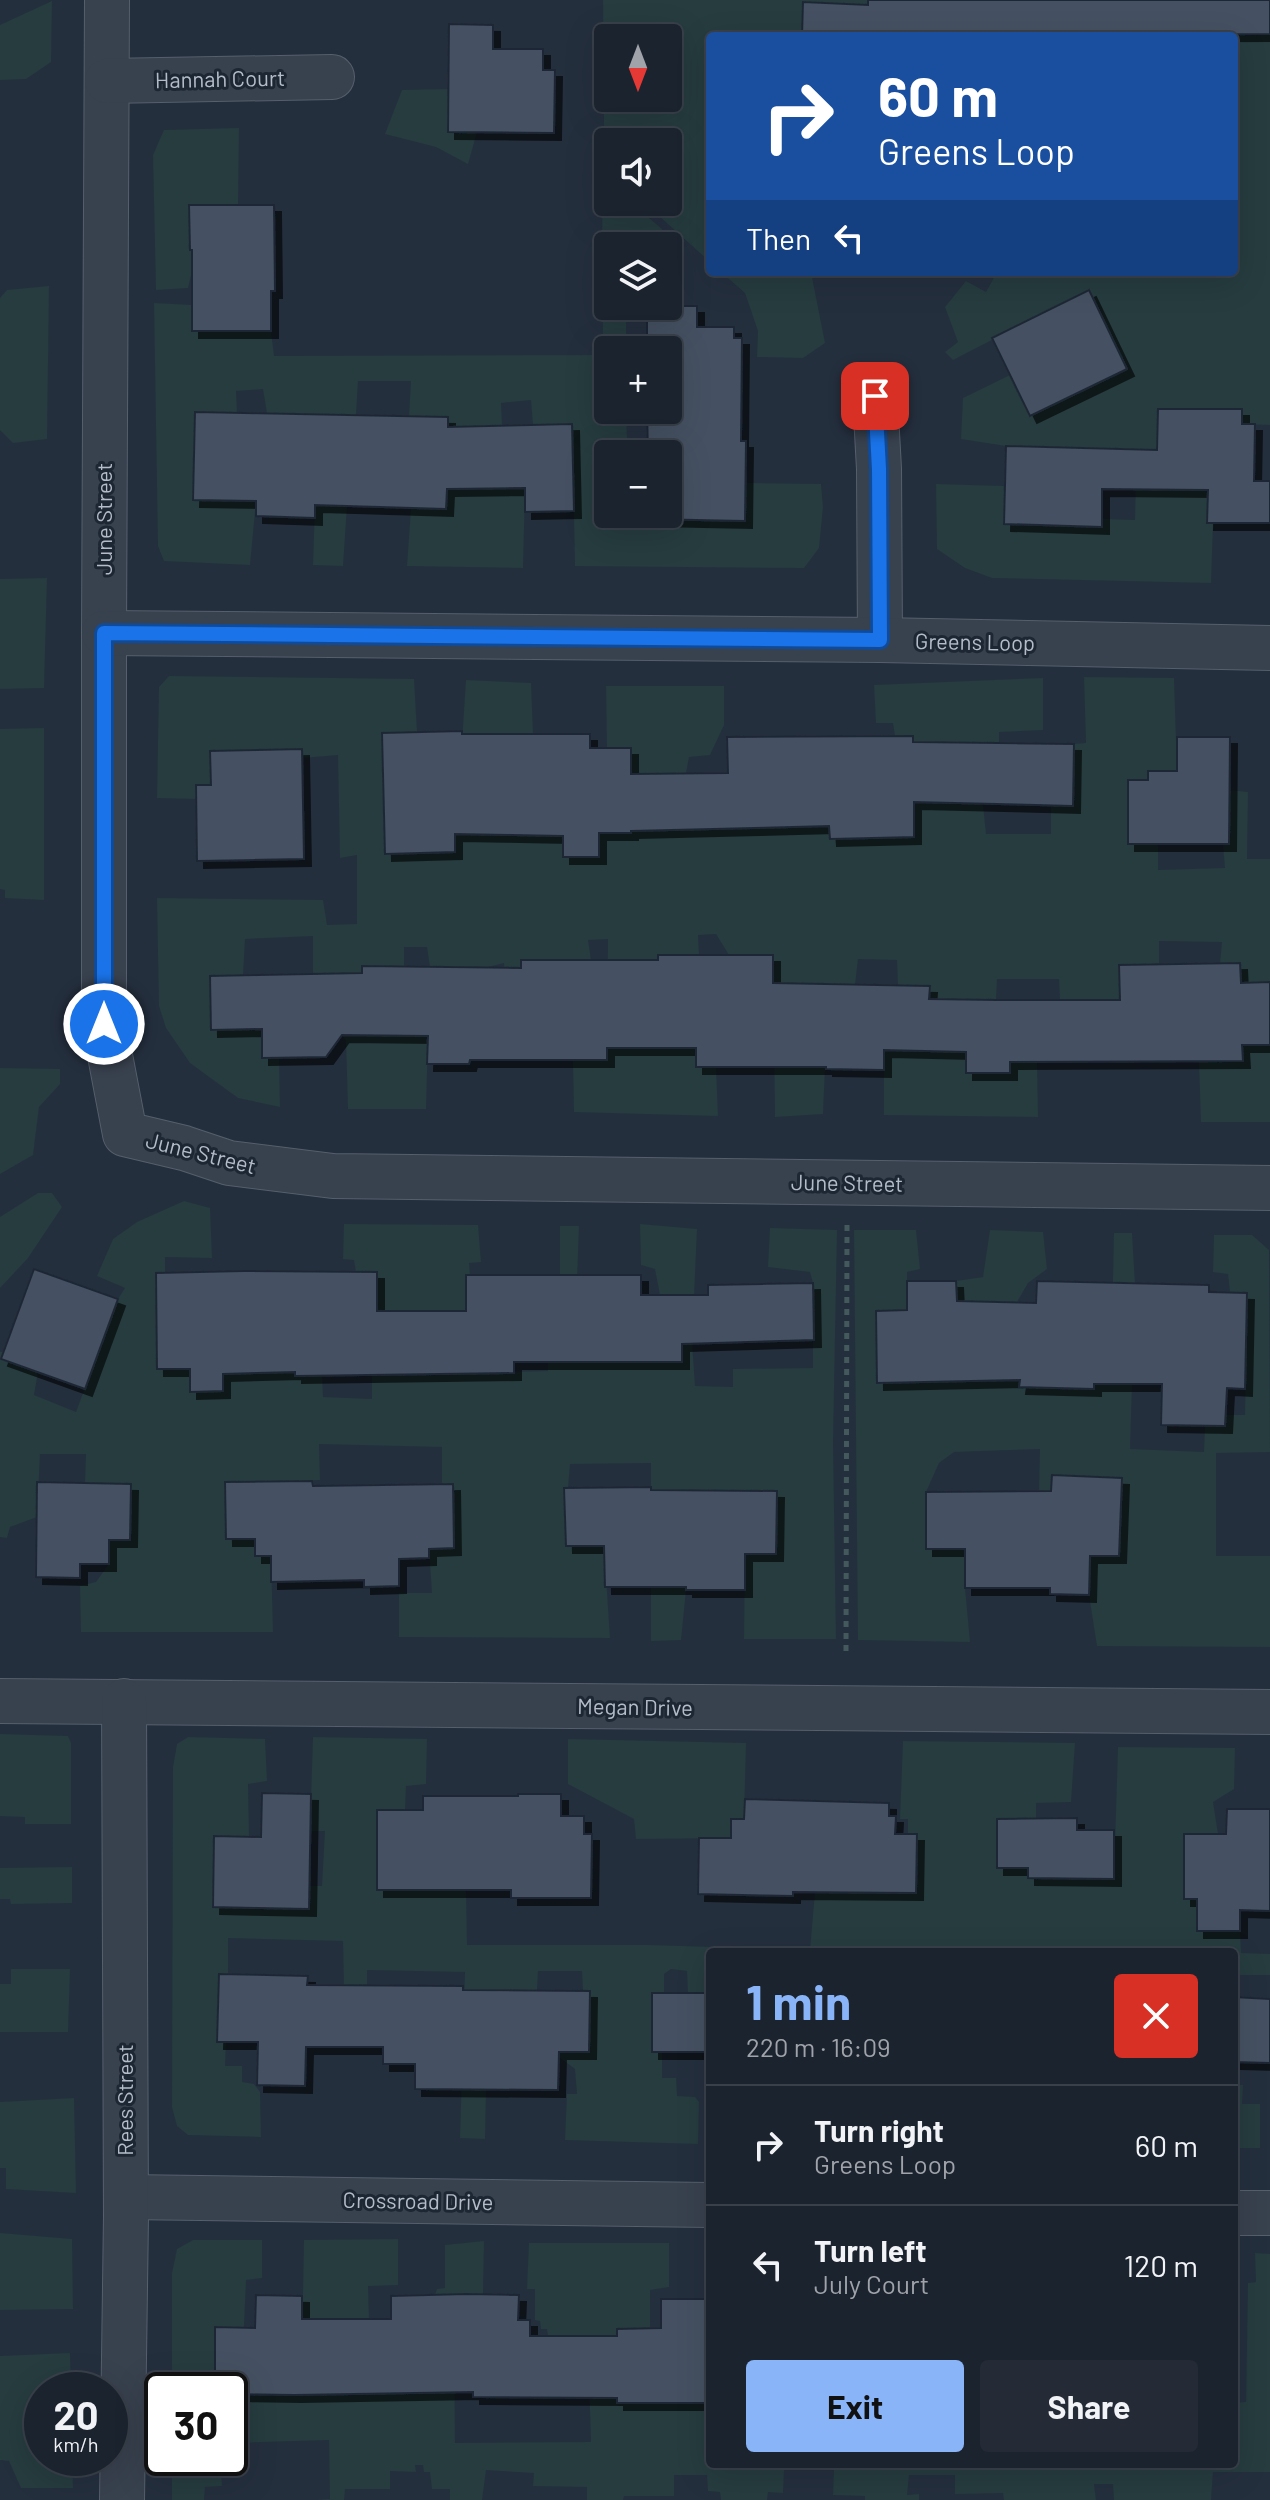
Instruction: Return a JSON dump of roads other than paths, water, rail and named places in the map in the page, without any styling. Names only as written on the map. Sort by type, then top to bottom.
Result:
[{"type":"street","name":"June Street","points":[[107,0],[104,1024],[125,1134],[229,1163],[333,1176],[1270,1188]]},
{"type":"street","name":"Hannah Court","points":[[107,81],[332,77]]},
{"type":"street","points":[[875,396],[879,469],[880,640]]},
{"type":"street","name":"Greens Loop","points":[[104,633],[880,640],[1270,648]]},
{"type":"street","name":"Megan Drive","points":[[0,1701],[1270,1712]]},
{"type":"street","name":"Rees Street","points":[[122,2500],[126,2197],[124,1701]]},
{"type":"street","name":"Crossroad Drive","points":[[126,2197],[706,2205]]},
{"type":"street","points":[[1238,2213],[1270,2213]]}]
